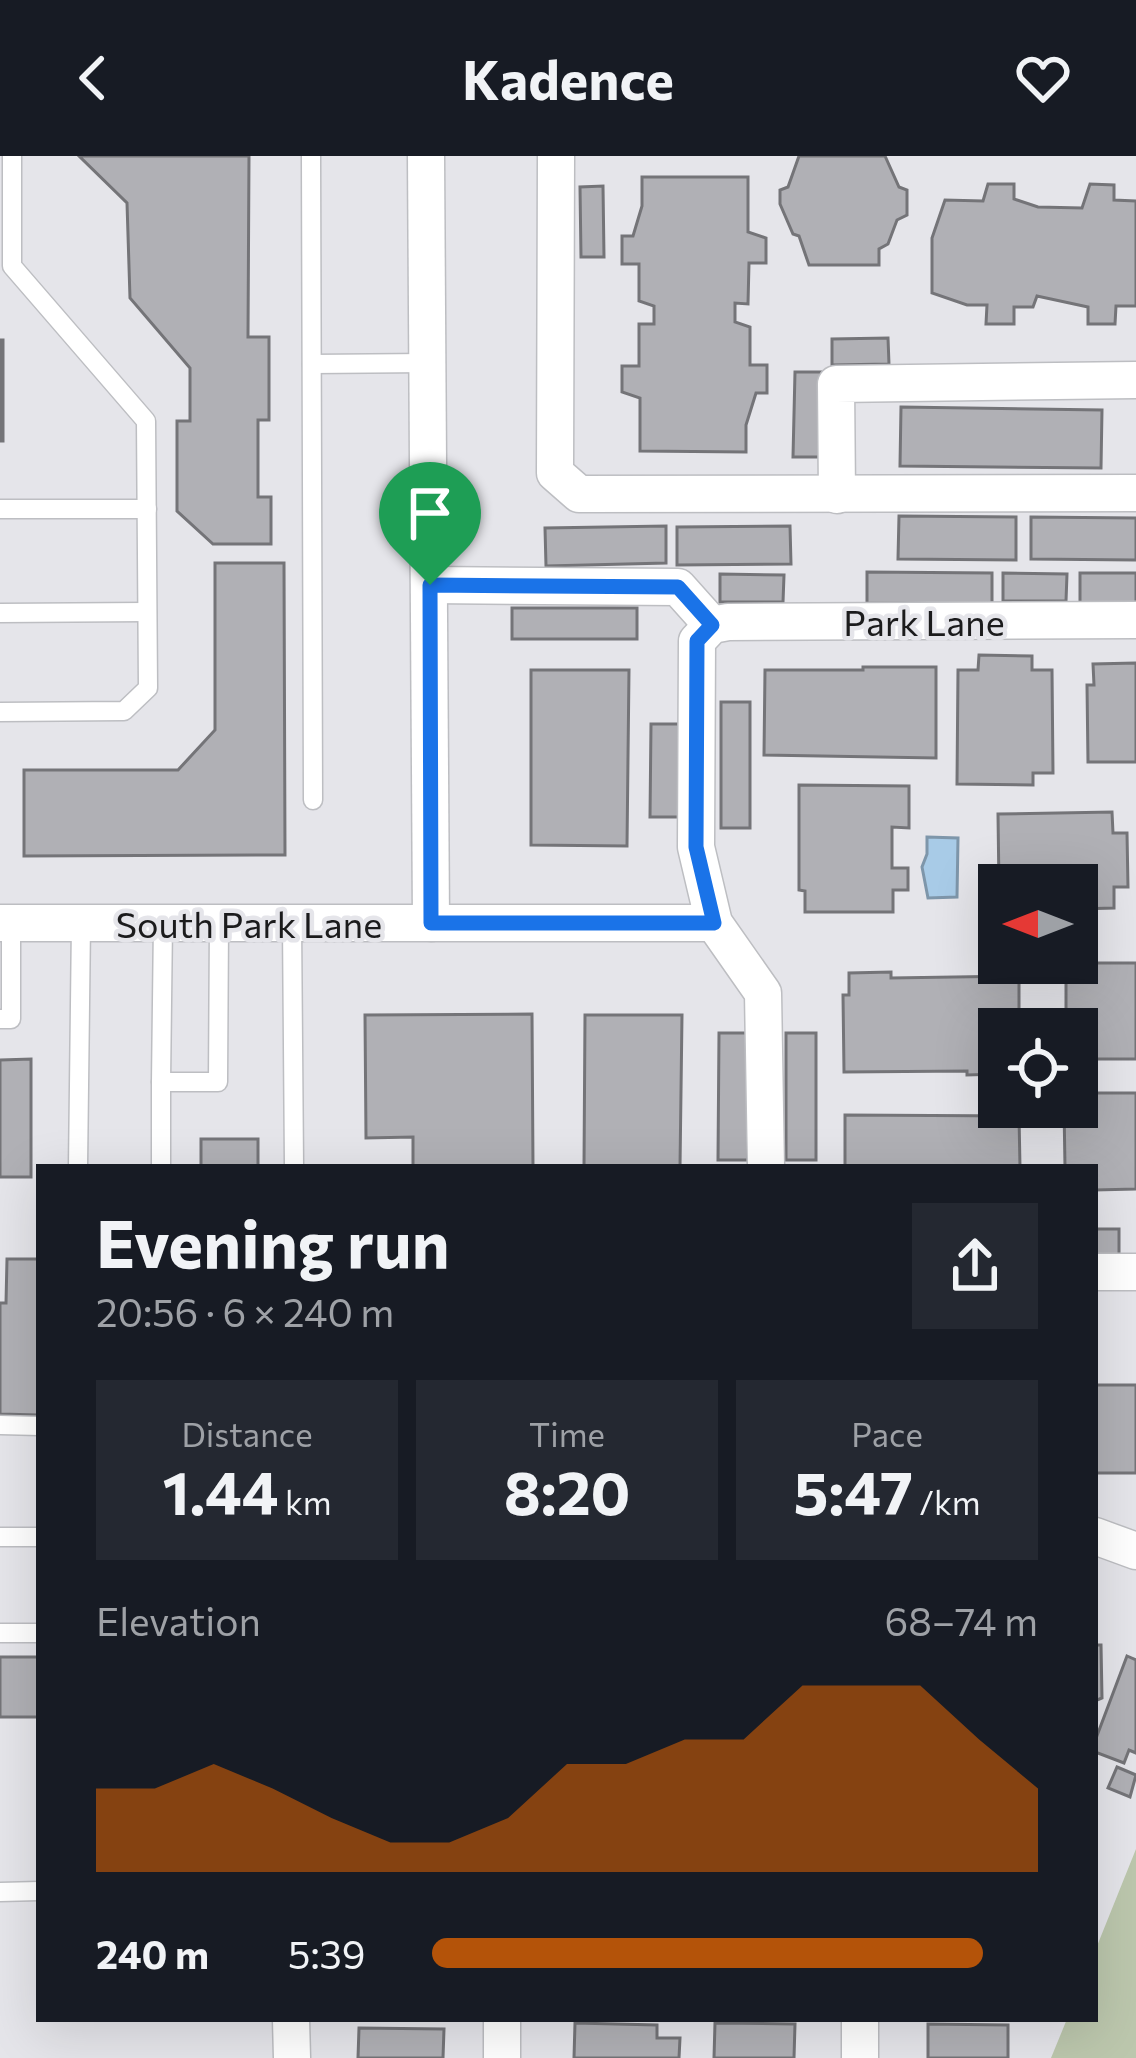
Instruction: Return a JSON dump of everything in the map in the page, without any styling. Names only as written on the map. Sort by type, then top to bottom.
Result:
[{"type":"street","points":[[426,156],[431,923]]},
{"type":"street","points":[[556,156],[555,473],[579,494],[1136,493]]},
{"type":"street","points":[[837,495],[836,384],[1136,380]]},
{"type":"street","points":[[430,585],[678,587],[712,625],[697,641],[696,847],[714,923],[763,993],[766,1164]]},
{"type":"street","name":"Park Lane","points":[[712,625],[1136,620]]},
{"type":"street","name":"South Park Lane","points":[[6,922],[714,923]]},
{"type":"street","points":[[1098,1273],[1136,1272]]},
{"type":"street","points":[[1098,1537],[1136,1551]]},
{"type":"street","points":[[291,2022],[292,2058]]},
{"type":"street","points":[[502,2022],[502,2058]]},
{"type":"street","points":[[860,2022],[860,2058]]},
{"type":"lane","points":[[0,712],[124,711],[148,688],[146,422],[6,266],[6,184],[12,156]]},
{"type":"lane","points":[[311,156],[313,800]]},
{"type":"lane","points":[[312,364],[428,363]]},
{"type":"lane","points":[[0,509],[147,509]]},
{"type":"lane","points":[[0,613],[147,612]]},
{"type":"lane","points":[[0,1019],[11,1019],[6,922]]},
{"type":"lane","points":[[78,1164],[81,922]]},
{"type":"lane","points":[[161,1164],[164,923]]},
{"type":"lane","points":[[161,1082],[218,1082],[219,923]]},
{"type":"lane","points":[[292,923],[294,1164]]},
{"type":"lane","points":[[0,1425],[36,1426]]},
{"type":"lane","points":[[0,1537],[36,1537]]},
{"type":"lane","points":[[0,1633],[36,1633]]},
{"type":"lane","points":[[0,1892],[36,1891]]},
{"type":"green space","points":[[1136,1849],[1136,2058],[1051,2058],[1066,2022],[1098,2022],[1098,1944]]},
{"type":"water","points":[[927,837],[958,838],[957,897],[928,898],[922,867]]},
{"type":"building","points":[[79,156],[249,156],[248,337],[269,337],[269,420],[258,420],[258,497],[271,497],[271,544],[213,544],[177,511],[177,421],[190,421],[190,368],[130,298],[127,203]]},
{"type":"building","points":[[799,156],[885,156],[899,187],[907,190],[907,215],[897,220],[888,244],[879,249],[879,265],[809,265],[780,204],[780,190],[788,187]]},
{"type":"building","points":[[642,177],[748,177],[748,232],[766,238],[766,263],[749,263],[748,304],[735,303],[735,322],[750,327],[750,365],[767,365],[767,393],[756,393],[746,425],[746,452],[640,451],[640,398],[622,392],[622,366],[639,366],[639,324],[654,324],[654,306],[639,301],[639,264],[622,264],[622,236],[633,236],[642,206]]},
{"type":"building","points":[[988,184],[1014,184],[1014,199],[1038,207],[1082,208],[1090,184],[1114,185],[1114,200],[1136,201],[1136,306],[1116,306],[1115,324],[1088,324],[1088,307],[1037,296],[1033,307],[1014,307],[1014,324],[986,324],[987,305],[967,305],[932,293],[932,238],[945,200],[983,201]]},
{"type":"building","points":[[603,186],[604,257],[581,257],[580,187]]},
{"type":"building","points":[[888,338],[889,364],[832,365],[832,339]]},
{"type":"building","points":[[3,340],[3,441],[0,441]]},
{"type":"building","points":[[795,372],[821,372],[820,457],[793,457]]},
{"type":"building","points":[[901,407],[1102,410],[1101,468],[900,466]]},
{"type":"building","points":[[899,516],[1016,517],[1016,560],[898,559]]},
{"type":"building","points":[[1031,517],[1136,518],[1136,560],[1031,559]]},
{"type":"building","points":[[666,526],[666,563],[546,566],[545,528]]},
{"type":"building","points":[[790,526],[791,564],[677,565],[677,527]]},
{"type":"building","points":[[215,563],[284,563],[285,855],[24,856],[24,770],[178,770],[215,730]]},
{"type":"building","points":[[867,572],[992,573],[992,604],[867,603]]},
{"type":"building","points":[[1003,573],[1067,574],[1066,601],[1003,601]]},
{"type":"building","points":[[1080,573],[1136,573],[1136,603],[1080,603]]},
{"type":"building","points":[[720,574],[784,575],[783,602],[720,602]]},
{"type":"building","points":[[512,608],[637,608],[637,639],[512,639]]},
{"type":"building","points":[[979,655],[1032,656],[1032,670],[1052,670],[1053,773],[1033,773],[1033,785],[957,784],[958,670],[978,670]]},
{"type":"building","points":[[1136,663],[1136,762],[1088,762],[1087,685],[1094,685],[1093,664]]},
{"type":"building","points":[[936,667],[936,758],[764,755],[765,670]]},
{"type":"building","points":[[531,670],[629,670],[627,846],[531,845]]},
{"type":"building","points":[[721,702],[750,702],[750,828],[721,828]]},
{"type":"building","points":[[651,724],[681,724],[680,817],[650,817]]},
{"type":"building","points":[[799,785],[909,786],[909,828],[892,827],[892,868],[908,868],[908,890],[893,890],[893,912],[805,912],[805,891],[799,890]]},
{"type":"building","points":[[1112,812],[1113,833],[1127,833],[1128,887],[1114,887],[1114,908],[1098,908],[1098,864],[999,864],[998,814]]},
{"type":"building","points":[[1098,963],[1136,963],[1136,1059],[1098,1059],[1098,1008],[1066,1008],[1066,984],[1098,984]]},
{"type":"building","points":[[891,972],[891,978],[978,977],[978,984],[1019,984],[1019,1008],[978,1008],[978,1075],[844,1072],[843,995],[849,995],[849,973]]},
{"type":"building","points":[[532,1014],[533,1164],[413,1164],[413,1137],[366,1138],[365,1015]]},
{"type":"building","points":[[585,1015],[682,1015],[680,1164],[584,1164]]},
{"type":"building","points":[[719,1033],[749,1033],[748,1160],[718,1160]]},
{"type":"building","points":[[786,1033],[816,1033],[816,1160],[786,1160]]},
{"type":"building","points":[[31,1059],[31,1177],[0,1177],[0,1060]]},
{"type":"building","points":[[1098,1093],[1136,1093],[1136,1189],[1098,1190],[1098,1164],[1065,1164],[1064,1128],[1098,1128]]},
{"type":"building","points":[[845,1115],[978,1116],[978,1128],[1019,1128],[1020,1164],[845,1164]]},
{"type":"building","points":[[201,1139],[258,1139],[258,1164],[201,1164]]},
{"type":"building","points":[[1098,1229],[1119,1229],[1119,1260],[1098,1260]]},
{"type":"building","points":[[7,1259],[36,1259],[36,1415],[0,1414],[0,1303],[6,1303]]},
{"type":"building","points":[[1098,1385],[1136,1385],[1136,1473],[1098,1473]]},
{"type":"building","points":[[1098,1645],[1101,1645],[1102,1698],[1098,1700]]},
{"type":"building","points":[[1127,1656],[1136,1660],[1136,1753],[1129,1750],[1124,1763],[1098,1753],[1098,1733]]},
{"type":"building","points":[[0,1657],[36,1657],[36,1717],[0,1717]]},
{"type":"building","points":[[1117,1767],[1136,1775],[1130,1797],[1108,1788]]},
{"type":"building","points":[[575,2023],[657,2025],[657,2038],[680,2038],[679,2058],[574,2058]]},
{"type":"building","points":[[715,2023],[795,2024],[794,2058],[714,2058]]},
{"type":"building","points":[[928,2024],[1008,2025],[1008,2058],[928,2058]]},
{"type":"building","points":[[359,2028],[444,2029],[443,2058],[358,2058]]},
{"type":"route","points":[[430,585],[678,587],[712,625],[697,641],[696,847],[714,923],[431,923],[430,585]]}]
